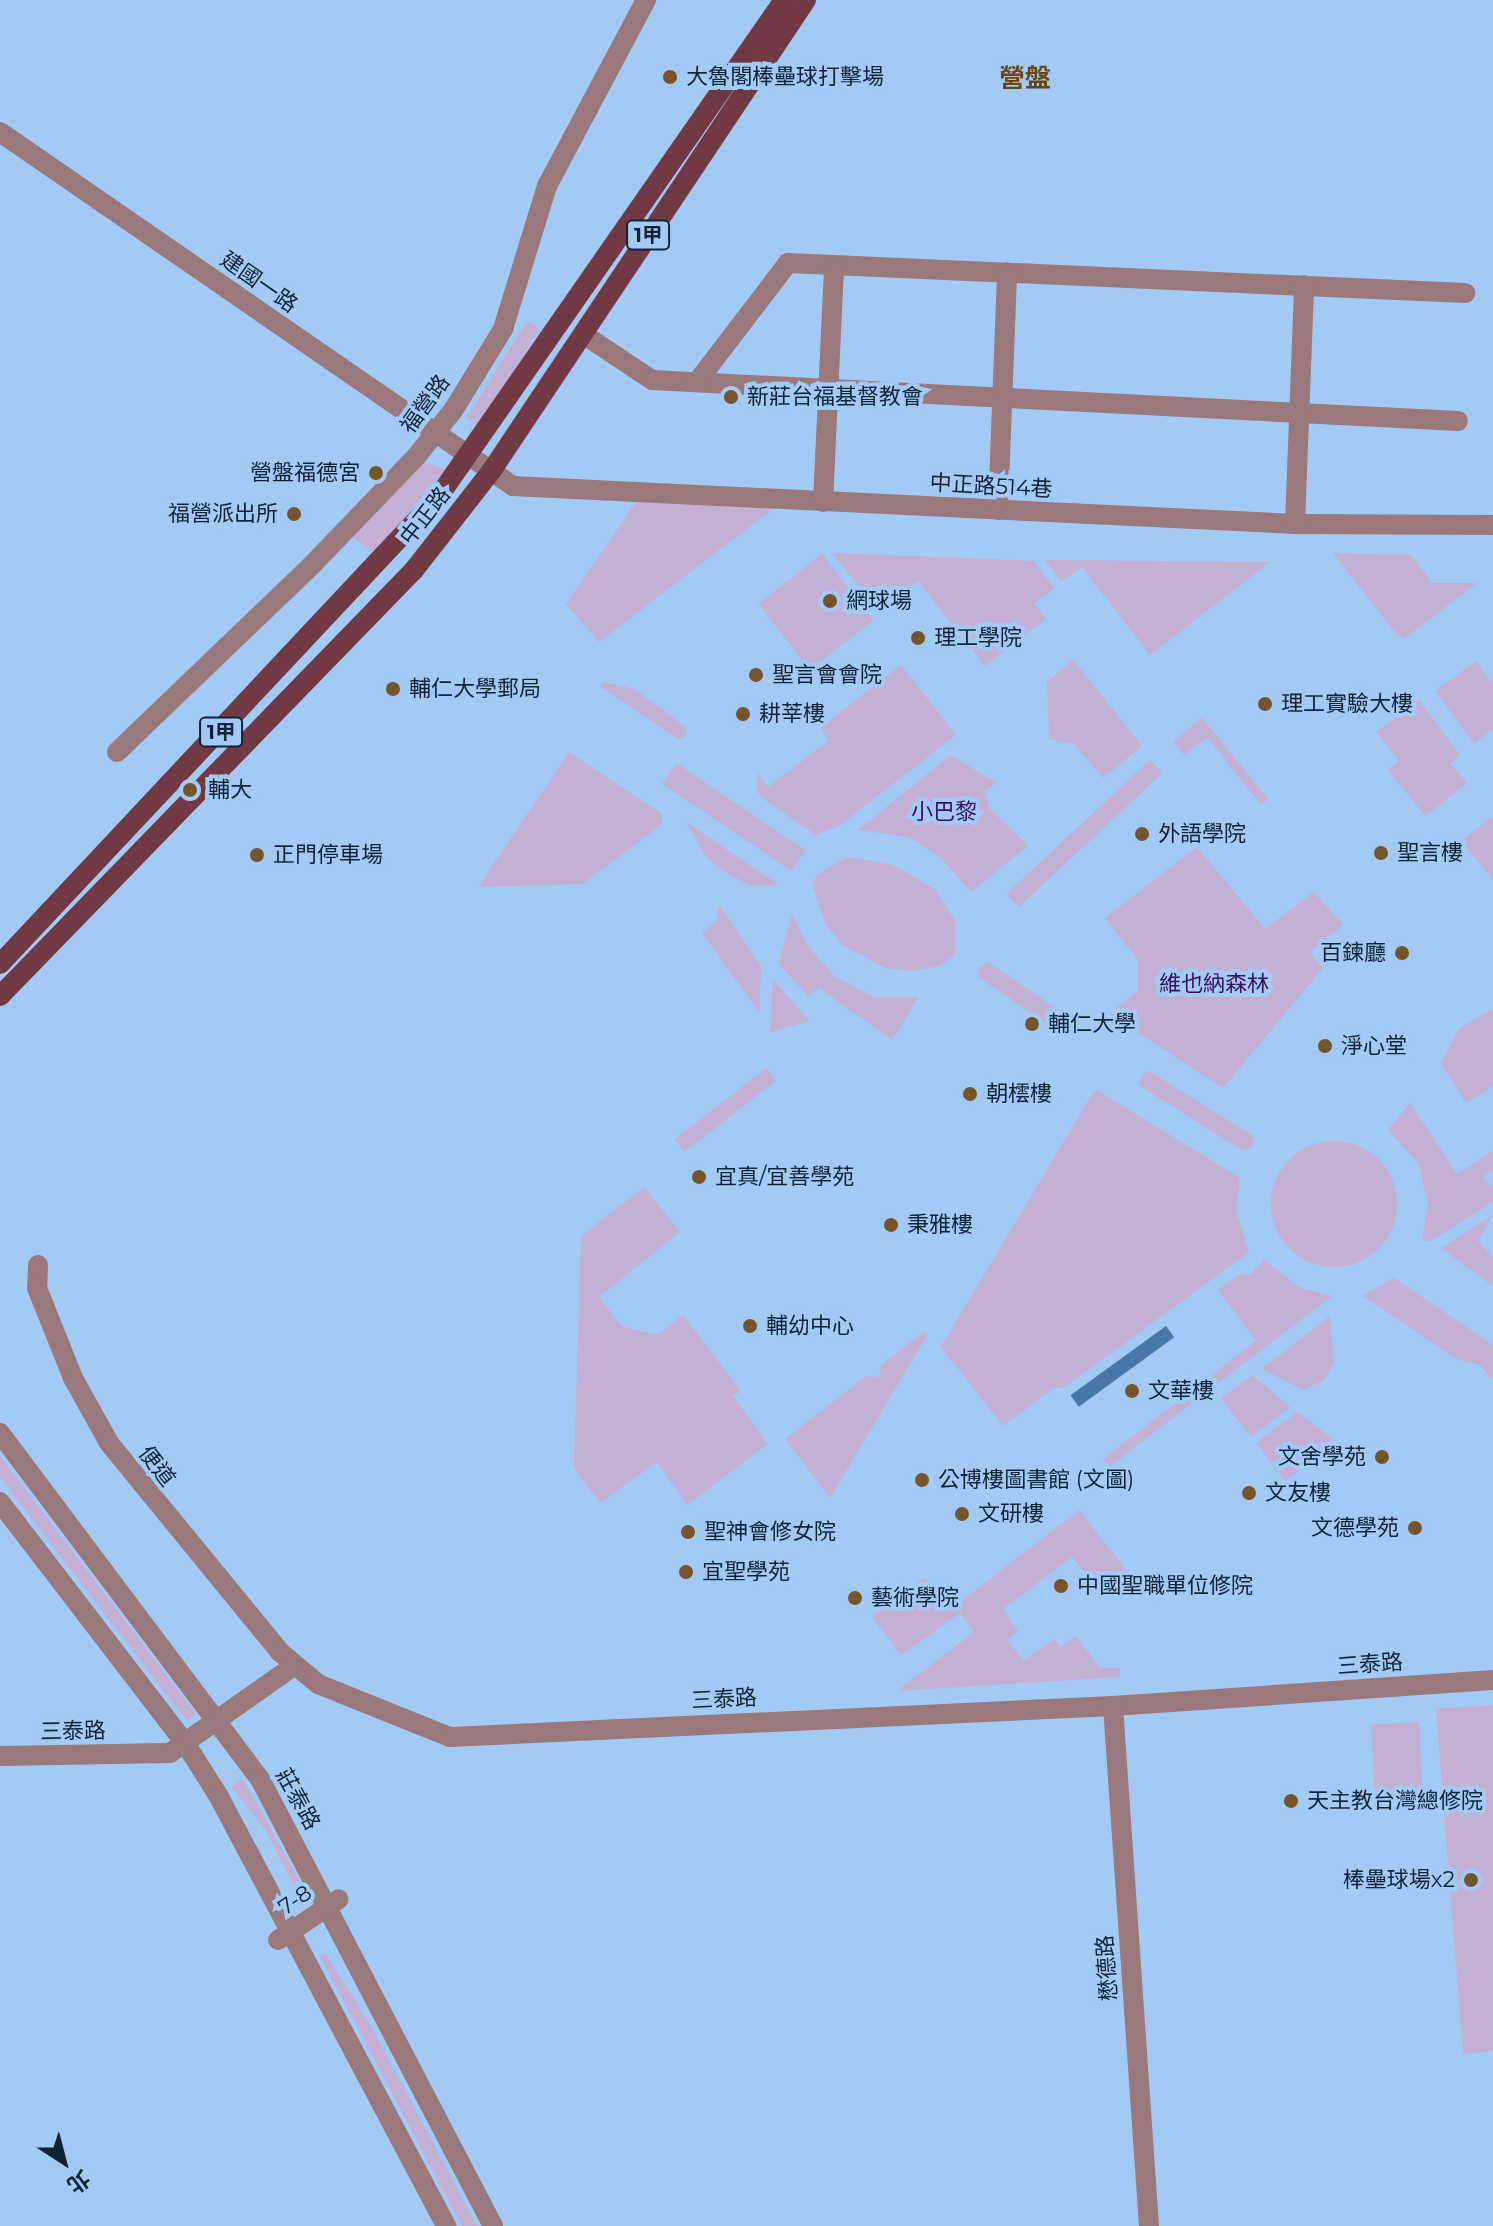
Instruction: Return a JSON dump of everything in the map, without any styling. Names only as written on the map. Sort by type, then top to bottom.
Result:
[{"type":"main road","name":"中正路","points":[[0,964],[371,574],[469,455],[784,0]]},
{"type":"main road","name":"中正路","points":[[0,996],[392,592],[492,470],[806,0]]},
{"type":"main road","points":[[371,574],[392,592]]},
{"type":"street","name":"福營路","points":[[117,752],[310,567],[437,432],[503,329],[547,186],[646,0]]},
{"type":"street","name":"建國一路","points":[[0,132],[492,470]]},
{"type":"street","points":[[697,382],[788,263],[1465,293]]},
{"type":"street","points":[[823,502],[834,265]]},
{"type":"street","points":[[998,510],[1007,272]]},
{"type":"street","points":[[1295,524],[1304,285]]},
{"type":"street","points":[[583,334],[652,380],[1458,421]]},
{"type":"street","name":"中正路514巷","points":[[492,470],[513,486],[1295,524],[1493,525]]},
{"type":"street","name":"便道","points":[[38,1265],[37,1288],[73,1378],[109,1443],[294,1666]]},
{"type":"street","name":"莊泰路","points":[[0,1433],[220,1720],[260,1779],[333,1903],[493,2226]]},
{"type":"street","points":[[0,1502],[185,1743],[285,1936],[446,2226]]},
{"type":"street","name":"三泰路","points":[[0,1756],[170,1753],[294,1666],[318,1684],[450,1737],[1113,1706],[1493,1680]]},
{"type":"street","name":"懋德路","points":[[1113,1706],[1149,2226]]},
{"type":"street","name":"7-8","points":[[285,1936],[333,1903]]},
{"type":"green space","points":[[527,321],[540,329],[479,426],[467,418]]},
{"type":"green space","points":[[423,462],[446,469],[373,553],[351,535]]},
{"type":"green space","points":[[637,501],[774,508],[599,642],[566,604]]},
{"type":"green space","points":[[832,553],[1034,561],[1054,588],[1034,603],[1046,619],[985,666],[918,581],[878,611]]},
{"type":"green space","points":[[1333,553],[1411,555],[1432,583],[1477,583],[1405,638],[1397,635]]},
{"type":"green space","points":[[822,554],[874,620],[810,670],[758,604]]},
{"type":"green space","points":[[1045,560],[1270,562],[1150,655],[1082,567],[1061,582]]},
{"type":"green space","points":[[1073,660],[1142,746],[1103,778],[1074,744],[1049,739],[1047,682]]},
{"type":"green space","points":[[1476,661],[1493,684],[1493,729],[1474,744],[1435,691]]},
{"type":"green space","points":[[901,665],[956,735],[839,826],[816,835],[762,798],[756,789],[758,773],[768,787],[829,740],[820,728]]},
{"type":"green space","points":[[605,682],[634,689],[687,728],[686,736],[679,740],[600,686]]},
{"type":"green space","points":[[1419,700],[1460,755],[1450,763],[1467,783],[1425,816],[1388,770],[1399,761],[1376,732]]},
{"type":"green space","points":[[1202,718],[1268,799],[1261,805],[1207,737],[1184,755],[1173,741]]},
{"type":"green space","points":[[569,752],[662,814],[662,824],[582,884],[478,887]]},
{"type":"green space","name":"小巴黎","points":[[951,755],[996,783],[985,791],[989,808],[1028,846],[971,892],[941,858],[909,837],[858,830]]},
{"type":"green space","points":[[1150,760],[1162,773],[1019,907],[1007,894]]},
{"type":"green space","points":[[676,763],[805,850],[791,871],[662,784]]},
{"type":"green space","points":[[1493,816],[1493,880],[1461,841]]},
{"type":"green space","points":[[686,822],[779,885],[751,886],[723,871],[707,858]]},
{"type":"green space","name":"維也納森林","points":[[1197,847],[1265,929],[1314,892],[1343,925],[1310,952],[1323,968],[1223,1088],[1109,1014],[1138,991],[1138,960],[1105,918]]},
{"type":"green space","points":[[848,857],[893,865],[936,890],[955,921],[955,955],[939,966],[911,971],[885,968],[842,945],[825,923],[813,887],[816,875]]},
{"type":"green space","points":[[719,905],[761,966],[759,1012],[702,933],[716,922]]},
{"type":"green space","points":[[792,914],[807,945],[834,976],[876,998],[919,997],[892,1040],[819,988],[808,996],[779,964]]},
{"type":"green space","points":[[988,962],[1075,1021],[1074,1031],[1064,1036],[977,976],[979,967]]},
{"type":"green space","points":[[773,980],[810,1021],[770,1032]]},
{"type":"green space","points":[[1493,1008],[1493,1086],[1466,1103],[1441,1063],[1459,1029]]},
{"type":"green space","points":[[766,1068],[776,1081],[684,1152],[675,1139]]},
{"type":"green space","points":[[1149,1071],[1253,1136],[1253,1147],[1243,1151],[1139,1085],[1141,1075]]},
{"type":"green space","points":[[1095,1089],[1240,1178],[1236,1211],[1249,1252],[1065,1387],[1054,1388],[1003,1426],[941,1347]]},
{"type":"green space","points":[[1410,1103],[1457,1174],[1493,1151],[1493,1170],[1483,1177],[1493,1188],[1493,1202],[1429,1242],[1422,1239],[1428,1204],[1419,1164],[1388,1130]]},
{"type":"green space","points":[[1334,1141],[1358,1146],[1379,1159],[1392,1180],[1397,1204],[1392,1228],[1379,1249],[1358,1262],[1334,1267],[1310,1262],[1289,1249],[1276,1228],[1271,1204],[1276,1180],[1289,1159],[1310,1146]]},
{"type":"green space","points":[[644,1187],[680,1232],[599,1297],[621,1326],[658,1335],[683,1315],[741,1391],[733,1396],[768,1444],[687,1505],[657,1462],[600,1503],[574,1468],[581,1236]]},
{"type":"green space","points":[[1493,1215],[1478,1241],[1493,1257],[1493,1286],[1441,1248]]},
{"type":"green space","points":[[1264,1260],[1301,1288],[1332,1296],[1109,1467],[1103,1459],[1256,1341],[1218,1290],[1240,1274],[1250,1275]]},
{"type":"green space","points":[[1394,1278],[1493,1345],[1493,1380],[1480,1365],[1457,1359],[1363,1296]]},
{"type":"green space","points":[[1330,1316],[1334,1363],[1324,1380],[1303,1390],[1262,1369]]},
{"type":"green space","points":[[925,1331],[928,1334],[830,1498],[785,1439],[866,1376],[879,1377],[881,1365]]},
{"type":"green space","points":[[1252,1375],[1290,1407],[1251,1437],[1221,1399]]},
{"type":"green space","points":[[1297,1412],[1335,1441],[1285,1481],[1256,1443]]},
{"type":"green space","points":[[0,1456],[196,1714],[187,1721],[0,1477]]},
{"type":"green space","points":[[1079,1510],[1131,1576],[1104,1597],[1072,1557],[1003,1609],[1018,1631],[1007,1640],[1024,1661],[1054,1639],[1060,1647],[1076,1636],[1100,1668],[1120,1668],[1120,1677],[897,1691],[974,1632],[960,1613],[901,1655],[872,1617],[925,1577],[950,1610]]},
{"type":"green space","name":"棒壘球場x2","points":[[1493,1705],[1493,2051],[1463,2054],[1436,1709]]},
{"type":"green space","points":[[1419,1722],[1423,1804],[1375,1806],[1371,1725]]},
{"type":"green space","points":[[243,1779],[299,1880],[293,1884],[265,1829],[231,1787]]},
{"type":"green space","points":[[325,1953],[371,2026],[477,2226],[462,2226],[320,1956]]},
{"type":"water","points":[[1166,1326],[1174,1337],[1079,1407],[1071,1395]]},
{"type":"place","name":"大魯閣棒壘球打擊場","points":[[670,77]]},
{"type":"place","name":"新莊台福基督教會","points":[[731,397]]},
{"type":"place","name":"營盤福德宮","points":[[376,473]]},
{"type":"place","name":"福營派出所","points":[[294,514]]},
{"type":"place","name":"網球場","points":[[830,601]]},
{"type":"place","name":"理工學院","points":[[918,638]]},
{"type":"place","name":"聖言會會院","points":[[756,675]]},
{"type":"place","name":"輔仁大學郵局","points":[[393,689]]},
{"type":"place","name":"理工實驗大樓","points":[[1265,704]]},
{"type":"place","name":"耕莘樓","points":[[743,714]]},
{"type":"place","name":"輔大","points":[[190,790]]},
{"type":"place","name":"外語學院","points":[[1142,834]]},
{"type":"place","name":"聖言樓","points":[[1381,853]]},
{"type":"place","name":"正門停車場","points":[[257,855]]},
{"type":"place","name":"百鍊廳","points":[[1402,953]]},
{"type":"place","name":"輔仁大學","points":[[1032,1024]]},
{"type":"place","name":"淨心堂","points":[[1325,1046]]},
{"type":"place","name":"朝橒樓","points":[[970,1094]]},
{"type":"place","name":"宜真/宜善學苑","points":[[699,1177]]},
{"type":"place","name":"秉雅樓","points":[[891,1225]]},
{"type":"place","name":"輔幼中心","points":[[750,1326]]},
{"type":"place","name":"文華樓","points":[[1132,1391]]},
{"type":"place","name":"文舍學苑","points":[[1382,1457]]},
{"type":"place","name":"公博樓圖書館 (文圖)","points":[[922,1480]]},
{"type":"place","name":"文友樓","points":[[1249,1493]]},
{"type":"place","name":"文研樓","points":[[962,1514]]},
{"type":"place","name":"文德學苑","points":[[1415,1528]]},
{"type":"place","name":"聖神會修女院","points":[[688,1532]]},
{"type":"place","name":"宜聖學苑","points":[[686,1572]]},
{"type":"place","name":"中國聖職單位修院","points":[[1061,1586]]},
{"type":"place","name":"藝術學院","points":[[855,1598]]},
{"type":"place","name":"天主教台灣總修院","points":[[1291,1801]]},
{"type":"place","name":"棒壘球場x2","points":[[1471,1880]]},
{"type":"district","name":"營盤","points":[[1025,79]]}]
